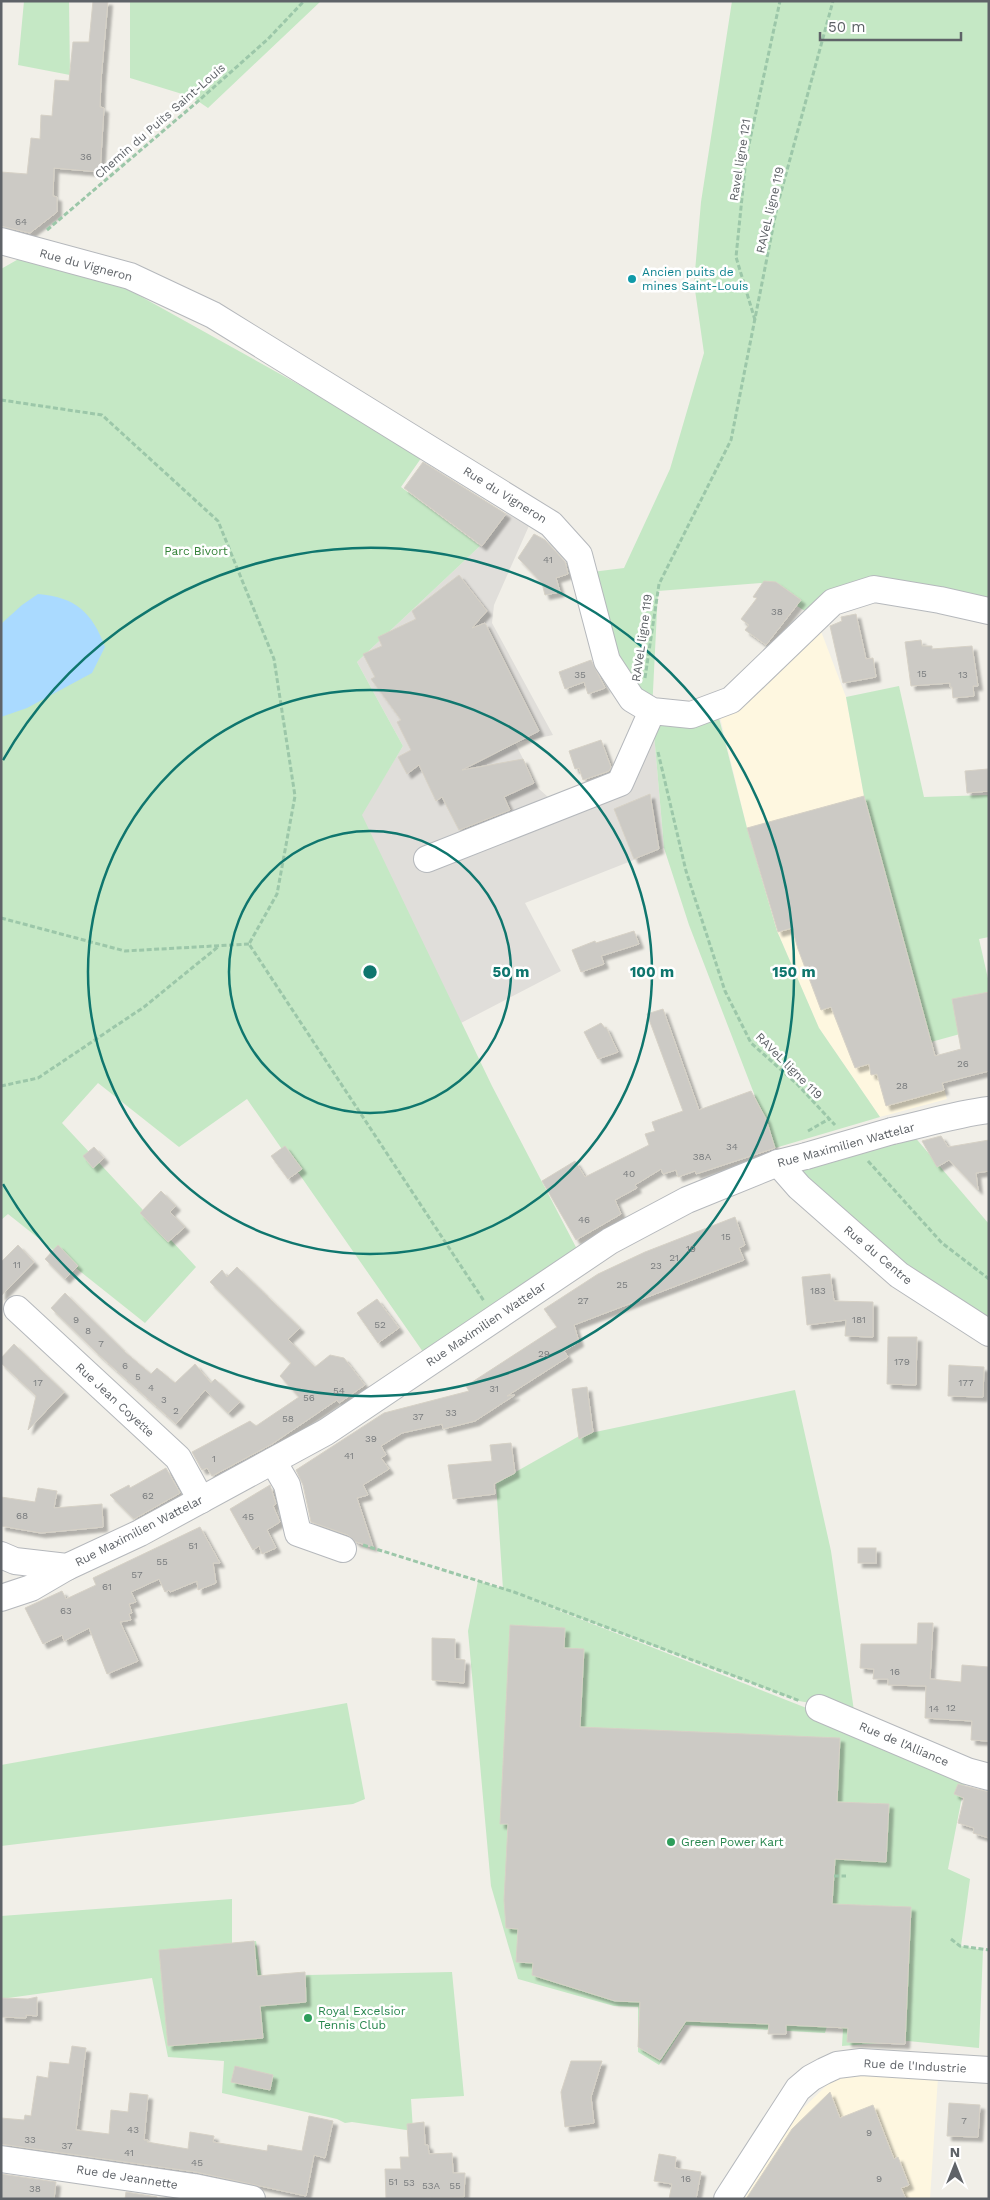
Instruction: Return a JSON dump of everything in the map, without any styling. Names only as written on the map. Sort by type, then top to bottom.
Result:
[{"type":"street","name":"Rue du Vigneron","points":[[11,248],[130,276],[213,315],[551,524],[579,555],[607,661],[632,699],[652,711],[692,715],[731,700],[834,602],[874,590],[940,600],[989,611]]},
{"type":"street","points":[[428,859],[620,783],[652,711]]},
{"type":"street","name":"Rue Maximilien Wattelar","points":[[1,1555],[15,1561],[67,1567],[140,1533],[326,1432],[610,1241],[687,1200],[778,1163],[959,1114],[989,1110]]},
{"type":"street","name":"Rue du Centre","points":[[778,1163],[799,1187],[899,1275],[989,1334]]},
{"type":"street","name":"Rue Jean Coyette","points":[[17,1310],[178,1458],[201,1500]]},
{"type":"street","points":[[273,1460],[287,1485],[298,1533],[343,1549]]},
{"type":"street","points":[[1,1598],[31,1588],[67,1567]]},
{"type":"street","name":"Rue de l'Alliance","points":[[819,1708],[967,1771],[989,1777]]},
{"type":"street","name":"Rue de l'Industrie","points":[[727,2199],[798,2089],[811,2078],[824,2071],[837,2065],[860,2062],[989,2070]]},
{"type":"street","name":"Rue de Jeannette","points":[[1,2159],[194,2187],[252,2199]]},
{"type":"path","name":"Chemin du Puits Saint-Louis","points":[[11,248],[60,220],[268,38],[304,1]]},
{"type":"path","name":"Ravel ligne 121","points":[[755,320],[736,258],[746,158],[780,1]]},
{"type":"path","name":"RAVeL ligne 119","points":[[645,679],[659,584],[731,440],[778,207],[833,1]]},
{"type":"path","points":[[1,400],[102,415],[218,521],[274,659],[295,796],[277,894],[249,944]]},
{"type":"path","name":"RAVeL ligne 119","points":[[657,747],[686,871],[724,991],[751,1043],[798,1084],[836,1126]]},
{"type":"path","points":[[1,918],[125,951],[249,944]]},
{"type":"path","points":[[249,944],[496,1318]]},
{"type":"path","points":[[1,1086],[38,1078],[144,1007],[219,946]]},
{"type":"path","points":[[863,1156],[942,1243],[989,1279]]},
{"type":"path","points":[[343,1549],[349,1541],[514,1592],[819,1708]]},
{"type":"path","points":[[834,1876],[846,1876]]},
{"type":"path","points":[[951,1939],[960,1946],[989,1950]]},
{"type":"shaded area","points":[[506,513],[532,519],[494,605],[492,623],[553,735],[515,743],[538,788],[559,807],[620,783],[652,711],[664,848],[525,903],[561,971],[461,1023],[361,815],[403,746],[357,662],[480,546]]},
{"type":"shaded area","points":[[816,618],[846,697],[864,796],[947,1099],[880,1117],[819,1028],[777,931],[747,828],[719,713]]},
{"type":"shaded area","points":[[846,2076],[938,2077],[930,2199],[744,2199],[793,2118],[830,2082]]},
{"type":"green space","points":[[24,1],[69,1],[70,75],[18,65]]},
{"type":"green space","points":[[130,1],[321,1],[208,108],[192,97],[130,78]]},
{"type":"green space","points":[[732,1],[989,1],[989,613],[874,589],[816,618],[761,583],[658,591],[652,711],[615,672],[584,573],[624,568],[670,469],[704,353],[694,283],[701,202]]},
{"type":"green space","name":"Parc Bivort","points":[[22,257],[122,286],[424,454],[401,487],[480,546],[357,662],[403,746],[362,815],[492,1086],[579,1253],[430,1362],[247,1099],[179,1147],[98,1083],[62,1123],[196,1267],[145,1323],[8,1214],[1,1220],[1,269]]},
{"type":"green space","points":[[899,686],[924,797],[989,795],[989,937],[979,939],[989,983],[989,1026],[931,1042],[864,796],[846,697]]},
{"type":"green space","points":[[652,711],[718,714],[747,828],[777,931],[819,1028],[880,1117],[775,1148],[689,925],[664,848]]},
{"type":"green space","points":[[907,1128],[989,1224],[989,1331],[778,1163]]},
{"type":"green space","points":[[795,1390],[831,1551],[854,1711],[799,1701],[511,1592],[967,1771],[948,1869],[970,1879],[961,1946],[983,1950],[979,2048],[908,2041],[842,2046],[843,2029],[828,2022],[825,2033],[685,2025],[659,2065],[638,2052],[638,2007],[614,2006],[518,1979],[491,1886],[468,1631],[478,1581],[503,1589],[496,1483],[581,1435]]},
{"type":"green space","points":[[347,1703],[365,1799],[353,1804],[1,1846],[1,1765]]},
{"type":"green space","name":"Royal Excelsior Tennis Club","points":[[232,1899],[232,1943],[256,1941],[262,1979],[308,1975],[452,1972],[464,2096],[411,2099],[413,2131],[352,2122],[345,2123],[337,2119],[222,2093],[224,2061],[168,2057],[152,1978],[1,1999],[1,1916]]},
{"type":"water","points":[[38,594],[62,599],[80,608],[94,624],[105,647],[92,673],[27,708],[1,717],[1,624],[22,605]]},
{"type":"building","points":[[93,1],[108,1],[101,80],[100,107],[104,108],[100,172],[54,168],[53,196],[57,197],[57,212],[30,233],[1,226],[1,172],[27,174],[31,138],[40,139],[41,115],[52,116],[55,80],[69,81],[73,42],[89,42]]},
{"type":"building","points":[[423,462],[506,514],[482,546],[404,488]]},
{"type":"building","points":[[534,534],[545,540],[565,562],[568,574],[556,578],[560,592],[545,595],[542,583],[518,558]]},
{"type":"building","points":[[459,575],[487,611],[472,628],[485,623],[539,731],[462,770],[523,759],[534,783],[504,797],[510,810],[459,830],[442,797],[436,801],[419,765],[407,774],[398,757],[411,750],[397,722],[401,720],[371,679],[375,677],[363,654],[382,646],[378,637],[416,619],[412,611]]},
{"type":"building","points":[[764,581],[776,582],[801,600],[766,645],[745,630],[749,625],[741,619],[757,598],[753,597]]},
{"type":"building","points":[[856,614],[866,659],[873,658],[876,677],[843,683],[830,626],[842,621],[841,617]]},
{"type":"building","points":[[921,640],[922,646],[932,646],[932,649],[972,646],[978,686],[973,686],[974,696],[953,698],[950,683],[911,686],[905,642]]},
{"type":"building","points":[[591,660],[605,688],[588,694],[584,682],[565,689],[559,672]]},
{"type":"building","points":[[601,740],[611,767],[609,771],[583,780],[579,768],[575,769],[569,751]]},
{"type":"building","points":[[988,769],[989,791],[967,793],[965,771]]},
{"type":"building","points":[[650,794],[659,849],[634,859],[614,809]]},
{"type":"building","points":[[864,796],[935,1056],[961,1049],[952,999],[989,992],[989,1071],[942,1083],[944,1090],[886,1106],[877,1074],[871,1075],[869,1064],[855,1068],[831,1007],[821,1010],[792,928],[778,932],[747,828]]},
{"type":"building","points":[[634,931],[639,944],[601,956],[604,964],[581,972],[572,950],[595,941],[596,943]]},
{"type":"building","points":[[663,1009],[699,1110],[751,1091],[766,1119],[775,1148],[696,1174],[695,1171],[678,1177],[676,1170],[663,1174],[661,1169],[635,1185],[637,1188],[615,1200],[621,1214],[576,1240],[542,1181],[575,1161],[585,1177],[649,1145],[645,1134],[655,1131],[652,1122],[683,1111],[647,1014]]},
{"type":"building","points":[[601,1023],[606,1027],[618,1052],[598,1059],[584,1032]]},
{"type":"building","points":[[941,1136],[948,1147],[989,1140],[989,1171],[976,1173],[978,1190],[949,1160],[937,1167],[922,1141]]},
{"type":"building","points":[[285,1146],[302,1169],[288,1179],[271,1156]]},
{"type":"building","points":[[94,1147],[104,1158],[93,1168],[83,1156]]},
{"type":"building","points":[[161,1191],[176,1206],[170,1212],[185,1227],[168,1242],[140,1213]]},
{"type":"building","points":[[735,1217],[745,1245],[739,1248],[744,1260],[574,1325],[579,1342],[564,1351],[568,1357],[507,1396],[515,1395],[475,1421],[443,1429],[442,1424],[402,1433],[381,1446],[386,1455],[381,1458],[389,1469],[363,1485],[368,1495],[357,1498],[373,1547],[356,1542],[348,1535],[311,1522],[303,1485],[296,1470],[384,1413],[469,1391],[466,1386],[557,1327],[544,1309],[598,1274],[645,1252]]},
{"type":"building","points":[[18,1245],[34,1262],[1,1296],[1,1262]]},
{"type":"building","points":[[58,1245],[78,1266],[65,1279],[45,1259]]},
{"type":"building","points":[[237,1267],[300,1328],[288,1339],[315,1367],[330,1355],[344,1358],[365,1385],[339,1403],[337,1400],[272,1444],[212,1476],[207,1468],[202,1470],[192,1452],[250,1421],[256,1426],[299,1397],[280,1376],[291,1363],[210,1282],[222,1270],[227,1277]]},
{"type":"building","points":[[830,1274],[834,1301],[873,1302],[873,1337],[845,1336],[846,1320],[807,1325],[802,1277]]},
{"type":"building","points":[[65,1293],[125,1352],[151,1374],[157,1368],[175,1383],[195,1364],[211,1383],[215,1379],[240,1402],[228,1413],[205,1390],[176,1424],[98,1354],[51,1308]]},
{"type":"building","points":[[377,1299],[399,1328],[378,1343],[357,1313]]},
{"type":"building","points":[[888,1337],[917,1337],[916,1385],[887,1384]]},
{"type":"building","points":[[14,1344],[64,1392],[28,1430],[36,1396],[1,1363],[1,1358]]},
{"type":"building","points":[[949,1365],[984,1367],[983,1397],[948,1396]]},
{"type":"building","points":[[587,1387],[593,1432],[579,1439],[572,1389]]},
{"type":"building","points":[[511,1443],[515,1473],[494,1484],[495,1494],[453,1499],[448,1465],[492,1461],[490,1445]]},
{"type":"building","points":[[166,1468],[180,1493],[134,1519],[110,1495],[129,1485],[130,1488]]},
{"type":"building","points":[[270,1485],[276,1504],[273,1506],[280,1522],[267,1530],[276,1548],[262,1554],[259,1546],[253,1550],[230,1509]]},
{"type":"building","points":[[38,1488],[57,1491],[54,1508],[102,1504],[103,1527],[41,1533],[1,1526],[1,1497],[35,1502]]},
{"type":"building","points":[[200,1527],[220,1563],[213,1563],[216,1583],[198,1590],[197,1581],[170,1592],[169,1590],[165,1592],[159,1579],[131,1592],[136,1602],[129,1604],[132,1613],[129,1614],[131,1620],[120,1622],[138,1661],[107,1674],[89,1628],[64,1641],[62,1635],[43,1644],[25,1608],[62,1591],[66,1599],[96,1585],[93,1578]]},
{"type":"building","points":[[858,1548],[876,1548],[876,1563],[858,1563]]},
{"type":"building","points":[[918,1623],[933,1623],[930,1679],[961,1682],[962,1665],[989,1667],[989,1741],[971,1740],[972,1721],[925,1718],[926,1686],[888,1685],[888,1679],[873,1679],[874,1669],[860,1668],[861,1644],[917,1644]]},
{"type":"building","name":"Green Power Kart","points":[[510,1625],[565,1628],[564,1648],[584,1649],[580,1727],[840,1738],[837,1802],[889,1804],[886,1862],[835,1859],[832,1904],[911,1907],[905,2044],[847,2042],[848,2028],[786,2025],[786,2034],[768,2034],[769,2024],[686,2021],[660,2060],[638,2047],[640,2002],[615,2001],[532,1975],[533,1963],[516,1962],[518,1929],[506,1928],[504,1900],[508,1824],[500,1824]]},
{"type":"building","points":[[432,1638],[455,1639],[455,1659],[465,1660],[464,1683],[432,1680]]},
{"type":"building","points":[[958,1784],[989,1792],[989,1838],[973,1833],[974,1828],[958,1823],[964,1798],[954,1794]]},
{"type":"building","points":[[254,1941],[257,1976],[305,1972],[306,2002],[260,2006],[263,2038],[168,2046],[159,1950]]},
{"type":"building","points":[[37,1997],[37,2016],[26,2015],[26,2018],[1,2017],[1,1998],[28,1999]]},
{"type":"building","points":[[72,2046],[86,2048],[76,2130],[109,2134],[111,2110],[128,2112],[130,2093],[148,2095],[144,2140],[188,2149],[190,2132],[214,2136],[213,2142],[267,2151],[268,2145],[302,2151],[309,2116],[333,2121],[325,2158],[314,2155],[306,2196],[196,2172],[1,2144],[1,2118],[24,2120],[25,2115],[31,2116],[37,2076],[48,2078],[50,2062],[69,2064]]},
{"type":"building","points":[[571,2061],[602,2061],[591,2097],[594,2123],[565,2127],[561,2092]]},
{"type":"building","points":[[235,2066],[273,2075],[270,2090],[231,2082]]},
{"type":"building","points":[[830,2092],[840,2118],[873,2105],[894,2159],[898,2157],[909,2185],[901,2188],[906,2199],[746,2199],[792,2129]]},
{"type":"building","points":[[949,2103],[980,2105],[978,2137],[947,2136]]},
{"type":"building","points":[[424,2122],[425,2145],[428,2145],[429,2154],[452,2153],[453,2173],[465,2173],[464,2197],[386,2199],[385,2169],[401,2169],[400,2157],[409,2157],[407,2124]]},
{"type":"building","points":[[659,2154],[676,2157],[675,2168],[701,2172],[696,2199],[669,2199],[672,2184],[654,2181]]},
{"type":"building","points":[[1,2174],[56,2182],[54,2199],[1,2199]]},
{"type":"building","points":[[126,2192],[157,2197],[157,2199],[125,2199]]},
{"type":"place","name":"Ancien puits de mines Saint-Louis","points":[[632,279]]},
{"type":"place","name":"Green Power Kart","points":[[671,1842]]},
{"type":"place","name":"Royal Excelsior Tennis Club","points":[[308,2018]]}]
